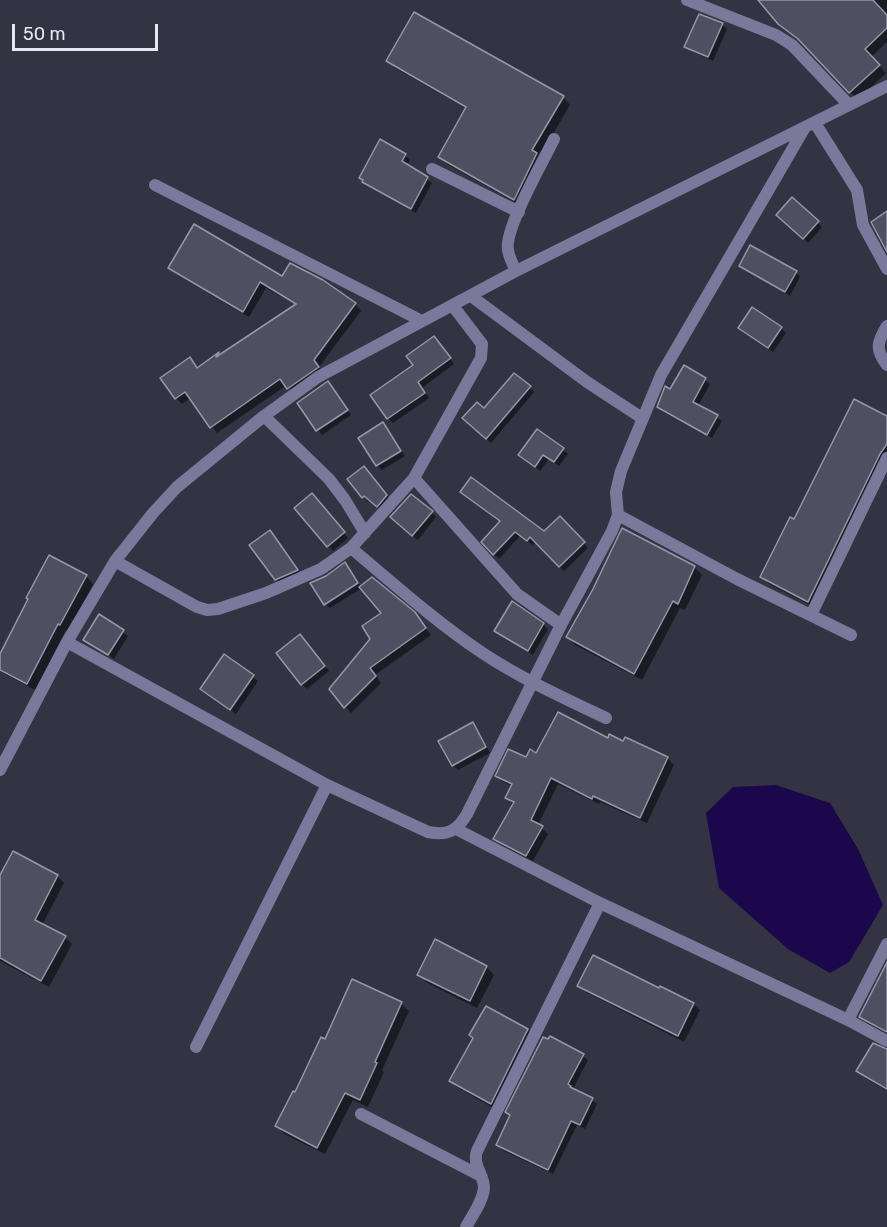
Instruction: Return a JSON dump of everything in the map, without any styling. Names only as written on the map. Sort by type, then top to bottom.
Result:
[{"type":"street","points":[[687,0],[776,35],[792,45],[849,105]]},
{"type":"street","points":[[0,770],[67,642],[115,561],[177,487],[264,416],[318,377],[516,271],[887,86]]},
{"type":"street","points":[[809,126],[857,190],[863,225],[887,269]]},
{"type":"street","points":[[67,642],[327,785],[428,832],[441,834],[450,833],[456,829],[467,814],[561,625],[612,531],[618,515],[616,492],[618,480],[642,418],[671,358],[809,126]]},
{"type":"street","points":[[516,271],[508,249],[508,239],[554,139]]},
{"type":"street","points":[[432,169],[519,212]]},
{"type":"street","points":[[155,185],[422,321]]},
{"type":"street","points":[[471,296],[587,382],[642,418]]},
{"type":"street","points":[[115,561],[197,607],[207,610],[218,609],[266,593],[321,569],[351,548],[414,478],[481,358],[482,344],[453,306]]},
{"type":"street","points":[[887,326],[882,333],[878,349],[887,365]]},
{"type":"street","points":[[264,416],[329,479],[365,532]]},
{"type":"street","points":[[811,615],[887,458]]},
{"type":"street","points":[[414,478],[517,594],[561,625]]},
{"type":"street","points":[[618,515],[737,579],[851,635]]},
{"type":"street","points":[[351,548],[458,636],[532,683],[606,718]]},
{"type":"street","points":[[196,1047],[327,785]]},
{"type":"street","points":[[456,829],[600,903],[848,1020],[887,1041]]},
{"type":"street","points":[[466,1227],[484,1190],[475,1161],[477,1151],[600,903]]},
{"type":"street","points":[[848,1020],[887,944]]},
{"type":"street","points":[[362,1114],[481,1176]]},
{"type":"shaded area","points":[[776,785],[830,803],[858,849],[883,905],[849,962],[830,973],[788,949],[719,888],[706,813],[733,787]]},
{"type":"building","points":[[758,0],[873,0],[887,15],[887,28],[865,49],[880,65],[849,93],[798,39],[778,24]]},
{"type":"building","points":[[414,12],[564,96],[532,150],[537,153],[514,200],[438,157],[466,107],[386,61]]},
{"type":"building","points":[[699,14],[723,23],[708,57],[684,47]]},
{"type":"building","points":[[380,139],[406,154],[402,161],[428,177],[411,209],[362,182],[363,180],[359,178]]},
{"type":"building","points":[[792,197],[819,221],[803,239],[776,215]]},
{"type":"building","points":[[887,211],[887,252],[871,222]]},
{"type":"building","points":[[194,224],[282,276],[290,263],[323,280],[356,303],[314,360],[319,367],[287,389],[280,379],[210,428],[185,392],[175,399],[160,378],[190,357],[197,368],[296,304],[260,282],[243,312],[168,268]]},
{"type":"building","points":[[750,245],[797,271],[785,292],[739,266]]},
{"type":"building","points":[[752,307],[782,327],[768,348],[738,328]]},
{"type":"building","points":[[434,336],[451,358],[418,382],[425,393],[387,419],[370,395],[413,365],[406,356]]},
{"type":"building","points":[[684,365],[706,378],[693,402],[718,415],[707,435],[657,407],[665,386],[670,389]]},
{"type":"building","points":[[514,373],[531,386],[486,439],[462,418],[477,402],[484,408]]},
{"type":"building","points":[[328,381],[348,410],[316,431],[297,403]]},
{"type":"building","points":[[854,399],[887,416],[887,444],[808,602],[760,577],[790,517],[794,519]]},
{"type":"building","points":[[383,422],[401,451],[376,466],[358,438]]},
{"type":"building","points":[[537,429],[564,448],[554,462],[543,455],[535,467],[518,455]]},
{"type":"building","points":[[364,466],[387,495],[377,507],[364,496],[362,498],[347,479]]},
{"type":"building","points":[[471,477],[544,531],[560,516],[585,542],[559,567],[530,537],[527,541],[515,532],[493,555],[481,542],[500,521],[460,492]]},
{"type":"building","points":[[312,493],[345,532],[327,547],[294,508]]},
{"type":"building","points":[[411,494],[433,511],[412,536],[390,517]]},
{"type":"building","points":[[622,528],[695,566],[678,604],[673,601],[634,674],[566,637],[593,589]]},
{"type":"building","points":[[270,530],[298,570],[275,580],[249,545]]},
{"type":"building","points":[[49,555],[87,575],[27,684],[0,670],[0,654]]},
{"type":"building","points":[[345,562],[358,583],[324,605],[310,583],[326,576]]},
{"type":"building","points":[[372,577],[415,612],[426,628],[370,668],[376,676],[344,708],[329,689],[370,639],[362,626],[381,613],[359,587]]},
{"type":"building","points":[[512,601],[544,623],[528,651],[494,631]]},
{"type":"building","points":[[99,614],[124,630],[108,655],[83,640]]},
{"type":"building","points":[[300,634],[325,666],[301,685],[276,653]]},
{"type":"building","points":[[224,654],[254,675],[230,710],[200,689]]},
{"type":"building","points":[[558,712],[608,738],[609,734],[623,741],[625,737],[668,757],[640,818],[593,796],[592,799],[551,778],[531,820],[543,826],[526,856],[493,839],[514,802],[505,798],[512,784],[495,776],[508,749],[526,757],[530,749],[536,753]]},
{"type":"building","points":[[473,722],[486,747],[452,766],[438,741]]},
{"type":"building","points":[[13,851],[58,875],[35,920],[66,936],[41,981],[0,958],[0,875]]},
{"type":"building","points":[[435,939],[487,966],[470,1001],[417,975]]},
{"type":"building","points":[[593,955],[694,1003],[678,1036],[577,986]]},
{"type":"building","points":[[887,962],[887,1032],[859,1017]]},
{"type":"building","points":[[352,979],[402,1002],[360,1100],[345,1093],[317,1148],[275,1126],[293,1091],[295,1092],[321,1037],[325,1039]]},
{"type":"building","points":[[486,1006],[528,1029],[491,1104],[449,1081],[473,1038],[469,1035]]},
{"type":"building","points":[[550,1036],[584,1054],[568,1084],[593,1098],[580,1125],[571,1121],[548,1170],[496,1145],[510,1115],[505,1112],[543,1037],[548,1039]]},
{"type":"building","points":[[873,1043],[887,1049],[887,1089],[856,1071]]}]
